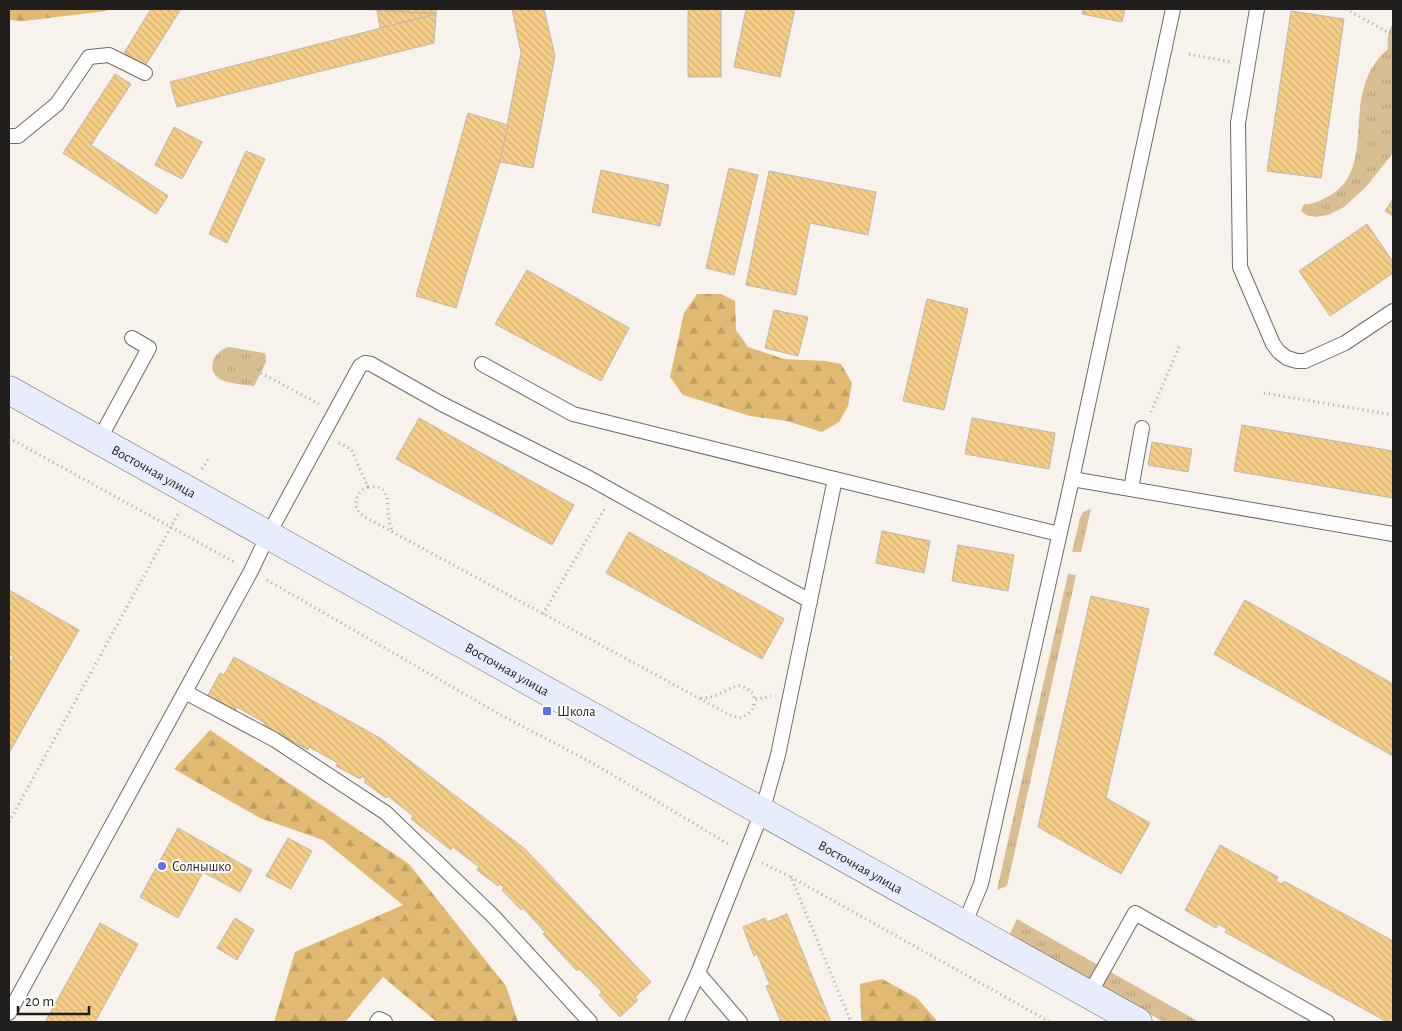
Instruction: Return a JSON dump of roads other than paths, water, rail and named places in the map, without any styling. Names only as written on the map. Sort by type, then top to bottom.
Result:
[{"type":"main road","name":"Восточная улица","points":[[9,390],[1138,1022]]},
{"type":"lane","points":[[964,925],[981,884],[1072,478],[1173,9]]},
{"type":"lane","points":[[1257,9],[1238,123],[1240,267],[1273,344],[1287,358],[1305,361],[1345,343],[1393,311]]},
{"type":"lane","points":[[9,136],[18,136],[57,104],[89,57],[109,55],[145,73]]},
{"type":"lane","points":[[98,440],[149,348],[132,338]]},
{"type":"lane","points":[[9,1014],[251,571],[268,534],[360,366],[364,363],[371,364],[440,403],[615,492],[810,602]]},
{"type":"lane","points":[[482,364],[572,414],[1059,534]]},
{"type":"lane","points":[[1132,489],[1142,428]]},
{"type":"lane","points":[[1072,478],[1393,534]]},
{"type":"lane","points":[[676,1022],[698,973],[762,812],[778,755],[835,479]]},
{"type":"lane","points":[[184,692],[275,740],[386,814],[494,917],[590,1022]]},
{"type":"lane","points":[[1089,995],[1135,914],[1327,1022]]},
{"type":"lane","points":[[698,973],[740,1022]]},
{"type":"lane","points":[[377,1022],[379,1019],[385,1022]]},
{"type":"place","name":"Школа","points":[[547,711]]},
{"type":"place","name":"Солнышко","points":[[162,866]]}]
